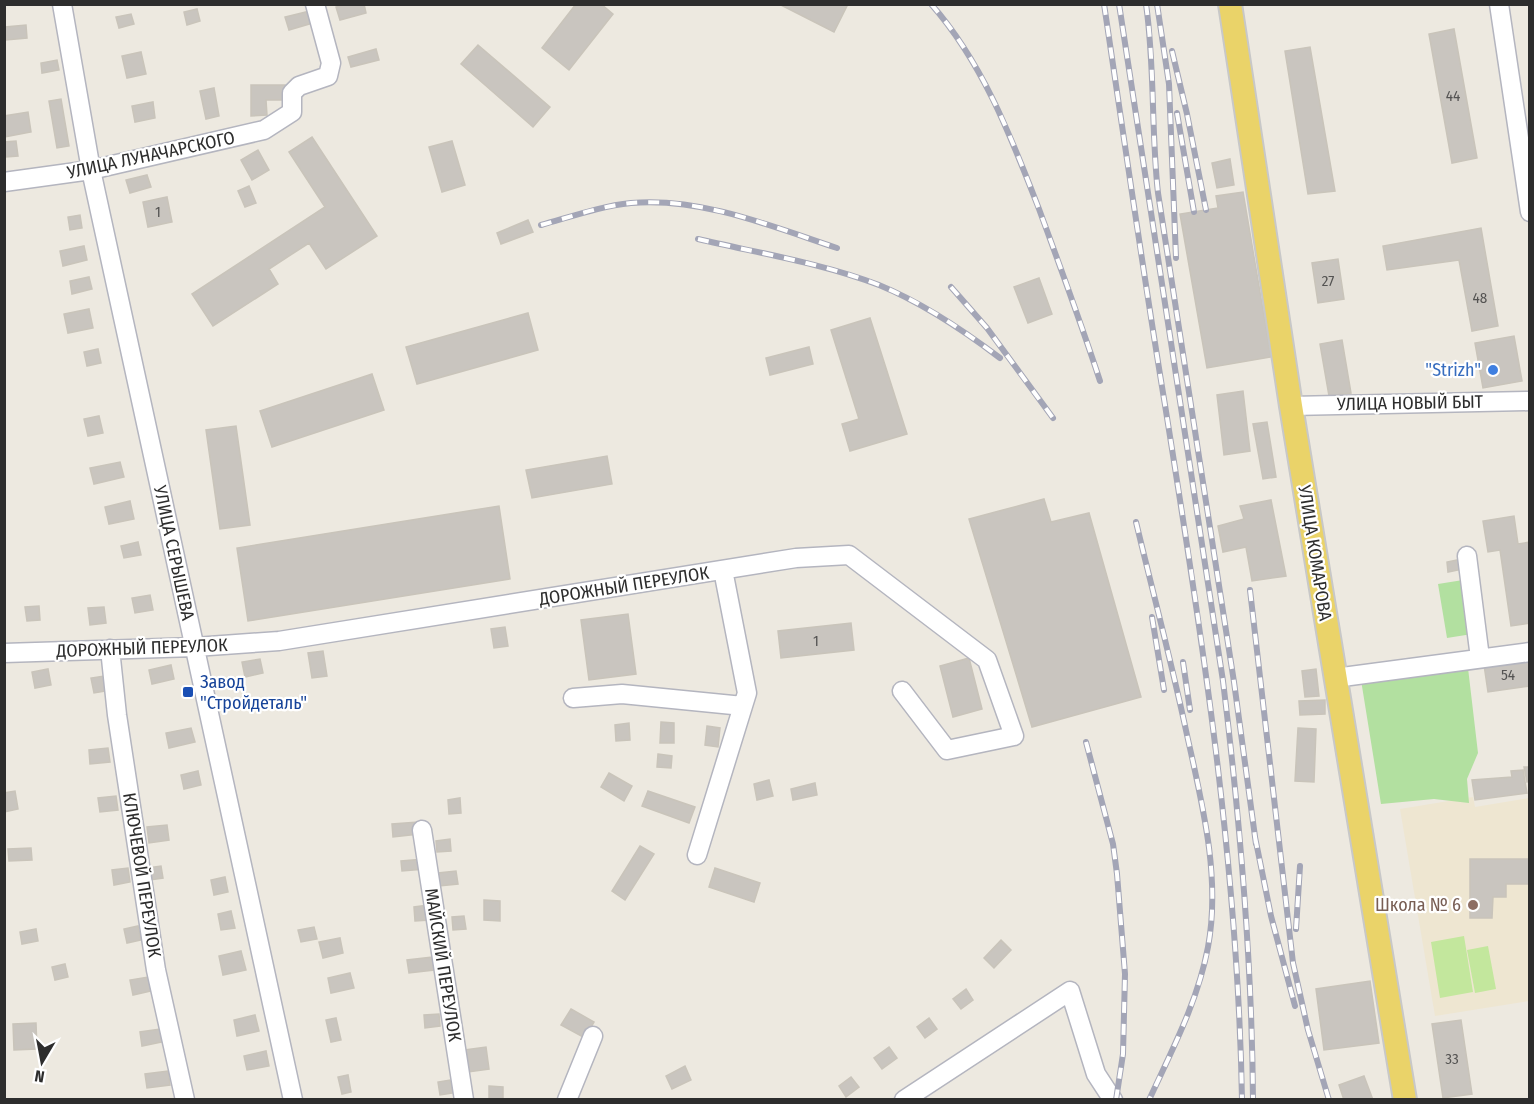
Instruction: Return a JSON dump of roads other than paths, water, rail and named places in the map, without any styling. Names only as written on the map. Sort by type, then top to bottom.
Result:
[{"type":"main road","name":"УЛИЦА КОМАРОВА","points":[[1230,4],[1291,406],[1405,1100]]},
{"type":"street","name":"УЛИЦА СЕРЫШЕВА","points":[[62,4],[91,170],[293,1100]]},
{"type":"street","name":"УЛИЦА ЛУНАЧАРСКОГО","points":[[4,182],[91,170],[264,130],[292,112],[292,93],[299,86],[328,76],[331,63],[315,4]]},
{"type":"street","points":[[1499,4],[1522,102],[1530,212]]},
{"type":"street","name":"УЛИЦА НОВЫЙ БЫТ","points":[[1291,406],[1530,401]]},
{"type":"street","name":"ДОРОЖНЫЙ ПЕРЕУЛОК","points":[[4,653],[279,642],[796,558],[849,555],[987,660],[1014,736],[948,750],[902,691]]},
{"type":"street","points":[[1467,556],[1480,658]]},
{"type":"street","points":[[697,855],[747,693],[723,570]]},
{"type":"street","name":"КЛЮЧЕВОЙ ПЕРЕУЛОК","points":[[110,649],[117,715],[156,970],[185,1100]]},
{"type":"street","points":[[1335,678],[1530,652]]},
{"type":"street","points":[[573,698],[622,694],[743,706]]},
{"type":"street","name":"МАЙСКИЙ ПЕРЕУЛОК","points":[[422,830],[464,1100]]},
{"type":"street","points":[[904,1100],[1070,991],[1096,1074],[1113,1100]]},
{"type":"street","points":[[567,1100],[593,1036]]},
{"type":"railway","points":[[931,4],[966,51],[1006,128],[1039,209],[1100,381]]},
{"type":"railway","points":[[1104,4],[1205,664],[1216,751],[1233,925],[1242,1100]]},
{"type":"railway","points":[[1119,4],[1223,681],[1244,890],[1253,1100]]},
{"type":"railway","points":[[1146,4],[1151,51],[1158,193],[1234,682],[1256,844]]},
{"type":"railway","points":[[1157,4],[1169,84],[1176,258]]},
{"type":"railway","points":[[1172,51],[1206,210]]},
{"type":"railway","points":[[1177,113],[1194,212]]},
{"type":"railway","points":[[541,225],[586,212],[631,203],[683,204],[736,215],[837,248]]},
{"type":"railway","points":[[698,239],[813,264],[879,285],[942,318],[1000,358]]},
{"type":"railway","points":[[951,287],[987,328],[1053,418]]},
{"type":"railway","points":[[1136,522],[1204,814],[1212,894],[1208,947],[1198,987],[1149,1100]]},
{"type":"railway","points":[[1250,590],[1293,963],[1308,1030],[1329,1100]]},
{"type":"railway","points":[[1152,617],[1164,690]]},
{"type":"railway","points":[[1183,662],[1190,710]]},
{"type":"railway","points":[[1086,742],[1113,844],[1117,874],[1125,974],[1123,1054],[1116,1100]]},
{"type":"railway","points":[[1255,837],[1271,916],[1295,1006]]},
{"type":"railway","points":[[1296,929],[1300,866]]},
{"type":"place","name":"\"Strizh\"","points":[[1493,370]]},
{"type":"place","name":"Завод \"Стройдеталь\"","points":[[188,692]]},
{"type":"place","name":"Школа № 6","points":[[1473,905]]}]
